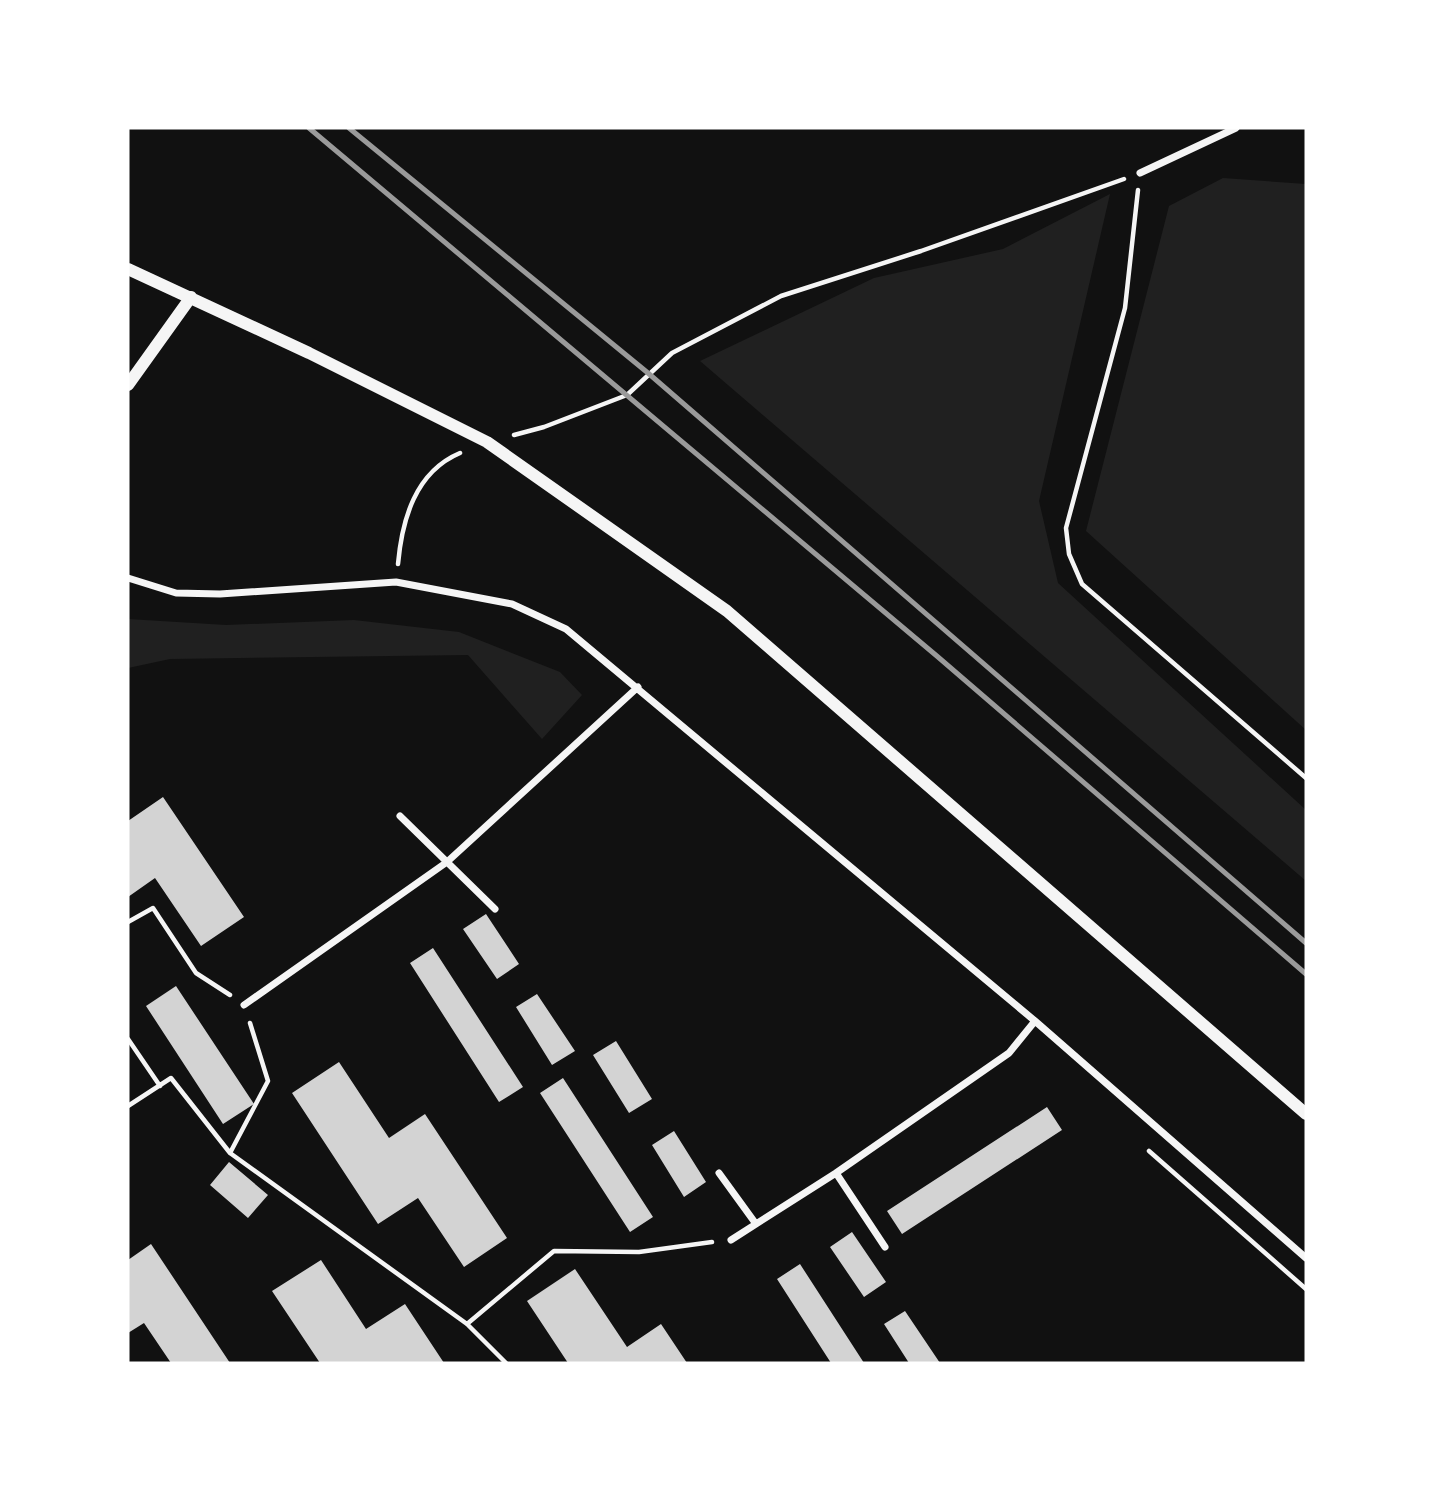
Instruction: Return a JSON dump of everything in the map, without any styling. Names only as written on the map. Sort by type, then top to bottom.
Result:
[{"type":"street","points":[[1140,173],[1236,128]]},
{"type":"street","points":[[128,269],[191,297],[487,442],[727,611],[1306,1114]]},
{"type":"street","points":[[128,385],[191,297]]},
{"type":"street","points":[[128,578],[176,593],[220,594],[397,582],[512,604],[566,629],[1035,1021],[1306,1258]]},
{"type":"street","points":[[244,1004],[447,862],[638,687]]},
{"type":"street","points":[[400,816],[495,909]]},
{"type":"street","points":[[731,1240],[836,1173],[1009,1053],[1035,1021]]},
{"type":"street","points":[[719,1173],[756,1224]]},
{"type":"street","points":[[836,1173],[885,1247]]},
{"type":"path","points":[[397,582],[400,542],[411,500],[442,461],[487,442],[544,427],[627,395],[671,353],[780,296],[921,251],[1140,173],[1125,308],[1066,528],[1069,554],[1082,584],[1306,778]]},
{"type":"path","points":[[128,922],[153,908],[196,973],[244,1004],[268,1082],[230,1153]]},
{"type":"path","points":[[128,1038],[160,1086]]},
{"type":"path","points":[[128,1106],[171,1078],[230,1153],[467,1324],[506,1363]]},
{"type":"path","points":[[1143,1146],[1306,1289]]},
{"type":"path","points":[[467,1324],[554,1251],[639,1252],[731,1240]]},
{"type":"shaded area","points":[[1223,178],[1306,184],[1306,730],[1086,531],[1169,206]]},
{"type":"shaded area","points":[[1110,194],[1039,501],[1058,583],[1306,810],[1306,881],[700,361],[874,278],[1003,249]]},
{"type":"shaded area","points":[[128,619],[226,625],[354,620],[459,632],[560,672],[582,695],[542,739],[468,655],[170,659],[128,668]]},
{"type":"building","points":[[163,797],[244,917],[201,946],[155,878],[128,897],[128,821]]},
{"type":"building","points":[[486,914],[519,964],[497,979],[463,929]]},
{"type":"building","points":[[433,948],[523,1087],[499,1102],[410,963]]},
{"type":"building","points":[[176,986],[254,1104],[223,1124],[146,1006]]},
{"type":"building","points":[[537,994],[575,1051],[552,1065],[516,1007]]},
{"type":"building","points":[[616,1041],[652,1099],[629,1113],[593,1055]]},
{"type":"building","points":[[339,1062],[389,1138],[425,1114],[507,1238],[464,1267],[418,1198],[378,1224],[292,1093]]},
{"type":"building","points":[[563,1078],[653,1217],[630,1232],[540,1093]]},
{"type":"building","points":[[1047,1107],[1062,1130],[902,1234],[887,1211]]},
{"type":"building","points":[[674,1131],[706,1182],[684,1197],[652,1145]]},
{"type":"building","points":[[229,1162],[268,1195],[248,1218],[210,1185]]},
{"type":"building","points":[[852,1232],[886,1282],[864,1297],[830,1247]]},
{"type":"building","points":[[151,1244],[230,1363],[171,1363],[144,1323],[128,1333],[128,1260]]},
{"type":"building","points":[[321,1260],[366,1329],[405,1304],[444,1363],[320,1363],[272,1291]]},
{"type":"building","points":[[800,1264],[864,1363],[831,1363],[777,1279]]},
{"type":"building","points":[[575,1269],[627,1347],[661,1324],[687,1363],[568,1363],[527,1301]]},
{"type":"building","points":[[905,1311],[940,1363],[909,1363],[884,1324]]},
{"type":"railway","points":[[309,128],[938,657],[1306,974]]},
{"type":"railway","points":[[349,128],[648,373],[1306,943]]}]
